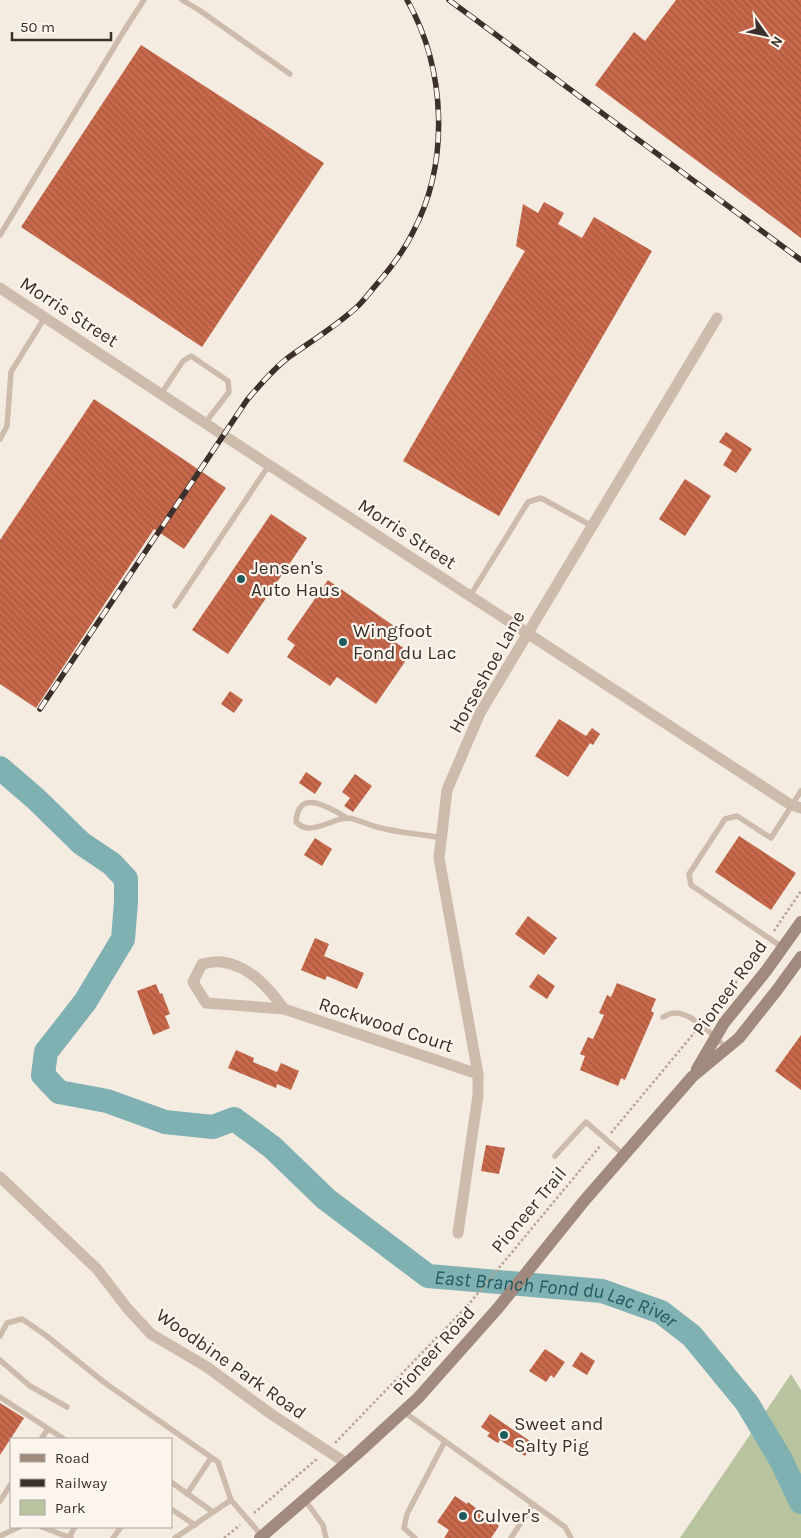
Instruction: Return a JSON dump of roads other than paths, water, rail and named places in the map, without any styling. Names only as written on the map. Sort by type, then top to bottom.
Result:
[{"type":"main road","name":"Pioneer Road","points":[[692,1077],[724,1023],[801,922]]},
{"type":"main road","name":"Pioneer Road","points":[[261,1538],[404,1412],[498,1308],[584,1201],[692,1077],[739,1038],[801,957]]},
{"type":"street","name":"Morris Street","points":[[0,288],[797,809]]},
{"type":"street","name":"Horseshoe Lane","points":[[458,1233],[478,1095],[478,1074],[439,858],[447,790],[480,713],[717,318]]},
{"type":"street","name":"Rockwood Court","points":[[284,1009],[269,989],[245,969],[221,961],[202,964],[193,982],[206,1003],[284,1009],[478,1074]]},
{"type":"street","name":"Woodbine Park Road","points":[[0,1177],[96,1269],[127,1308],[151,1334],[207,1367],[271,1414],[346,1463]]},
{"type":"lane","points":[[0,234],[126,26],[144,0]]},
{"type":"lane","points":[[182,0],[290,74]]},
{"type":"lane","points":[[0,439],[7,426],[11,372],[45,317]]},
{"type":"lane","points":[[161,394],[183,361],[191,356],[228,380],[229,392],[204,423]]},
{"type":"lane","points":[[175,606],[269,465]]},
{"type":"lane","points":[[470,596],[528,502],[541,498],[592,526]]},
{"type":"lane","points":[[783,948],[691,885],[689,874],[725,819],[737,816],[771,838],[797,809],[801,791]]},
{"type":"lane","points":[[347,818],[310,828],[304,828],[296,822],[298,809],[301,806],[316,803],[326,806],[347,818],[378,828],[442,838]]},
{"type":"lane","points":[[664,1016],[673,1012],[683,1014],[701,1025],[727,1048]]},
{"type":"lane","points":[[555,1156],[586,1122],[624,1155]]},
{"type":"lane","points":[[0,1336],[7,1323],[22,1319],[44,1334],[105,1383],[218,1462],[231,1500],[248,1518],[261,1538]]},
{"type":"lane","points":[[0,1360],[30,1386],[67,1407]]},
{"type":"lane","points":[[0,1398],[62,1438]]},
{"type":"lane","points":[[404,1412],[565,1527],[571,1538]]},
{"type":"lane","points":[[42,1438],[48,1429]]},
{"type":"lane","points":[[415,1538],[404,1528],[407,1514],[445,1441]]},
{"type":"lane","points":[[187,1494],[211,1458]]},
{"type":"lane","points":[[172,1483],[213,1512]]},
{"type":"lane","points":[[0,1501],[10,1486]]},
{"type":"lane","points":[[176,1538],[231,1500]]},
{"type":"lane","points":[[305,1500],[323,1525],[326,1538]]},
{"type":"lane","points":[[511,1538],[533,1504]]},
{"type":"lane","points":[[172,1510],[195,1525]]},
{"type":"lane","points":[[0,1536],[17,1528]]},
{"type":"lane","points":[[44,1528],[67,1537]]},
{"type":"waterway","name":"East Branch Fond du Lac River","points":[[0,768],[36,799],[81,843],[112,864],[126,879],[123,939],[85,1002],[46,1052],[43,1075],[59,1092],[107,1101],[165,1122],[213,1127],[234,1119],[272,1147],[326,1199],[428,1276],[602,1291],[661,1312],[692,1336],[747,1403],[781,1460],[801,1502]]},
{"type":"railway","points":[[40,709],[247,400],[283,362],[334,326],[359,305],[401,253],[409,239],[425,205],[433,176],[438,146],[438,116],[436,85],[430,56],[420,27],[407,0]]},
{"type":"railway","points":[[449,0],[801,260]]},
{"type":"place","name":"Jensen's Auto Haus","points":[[241,579]]},
{"type":"place","name":"Wingfoot Fond du Lac","points":[[343,642]]},
{"type":"place","name":"Sweet and Salty Pig","points":[[504,1435]]},
{"type":"place","name":"Culver's","points":[[463,1516]]}]
